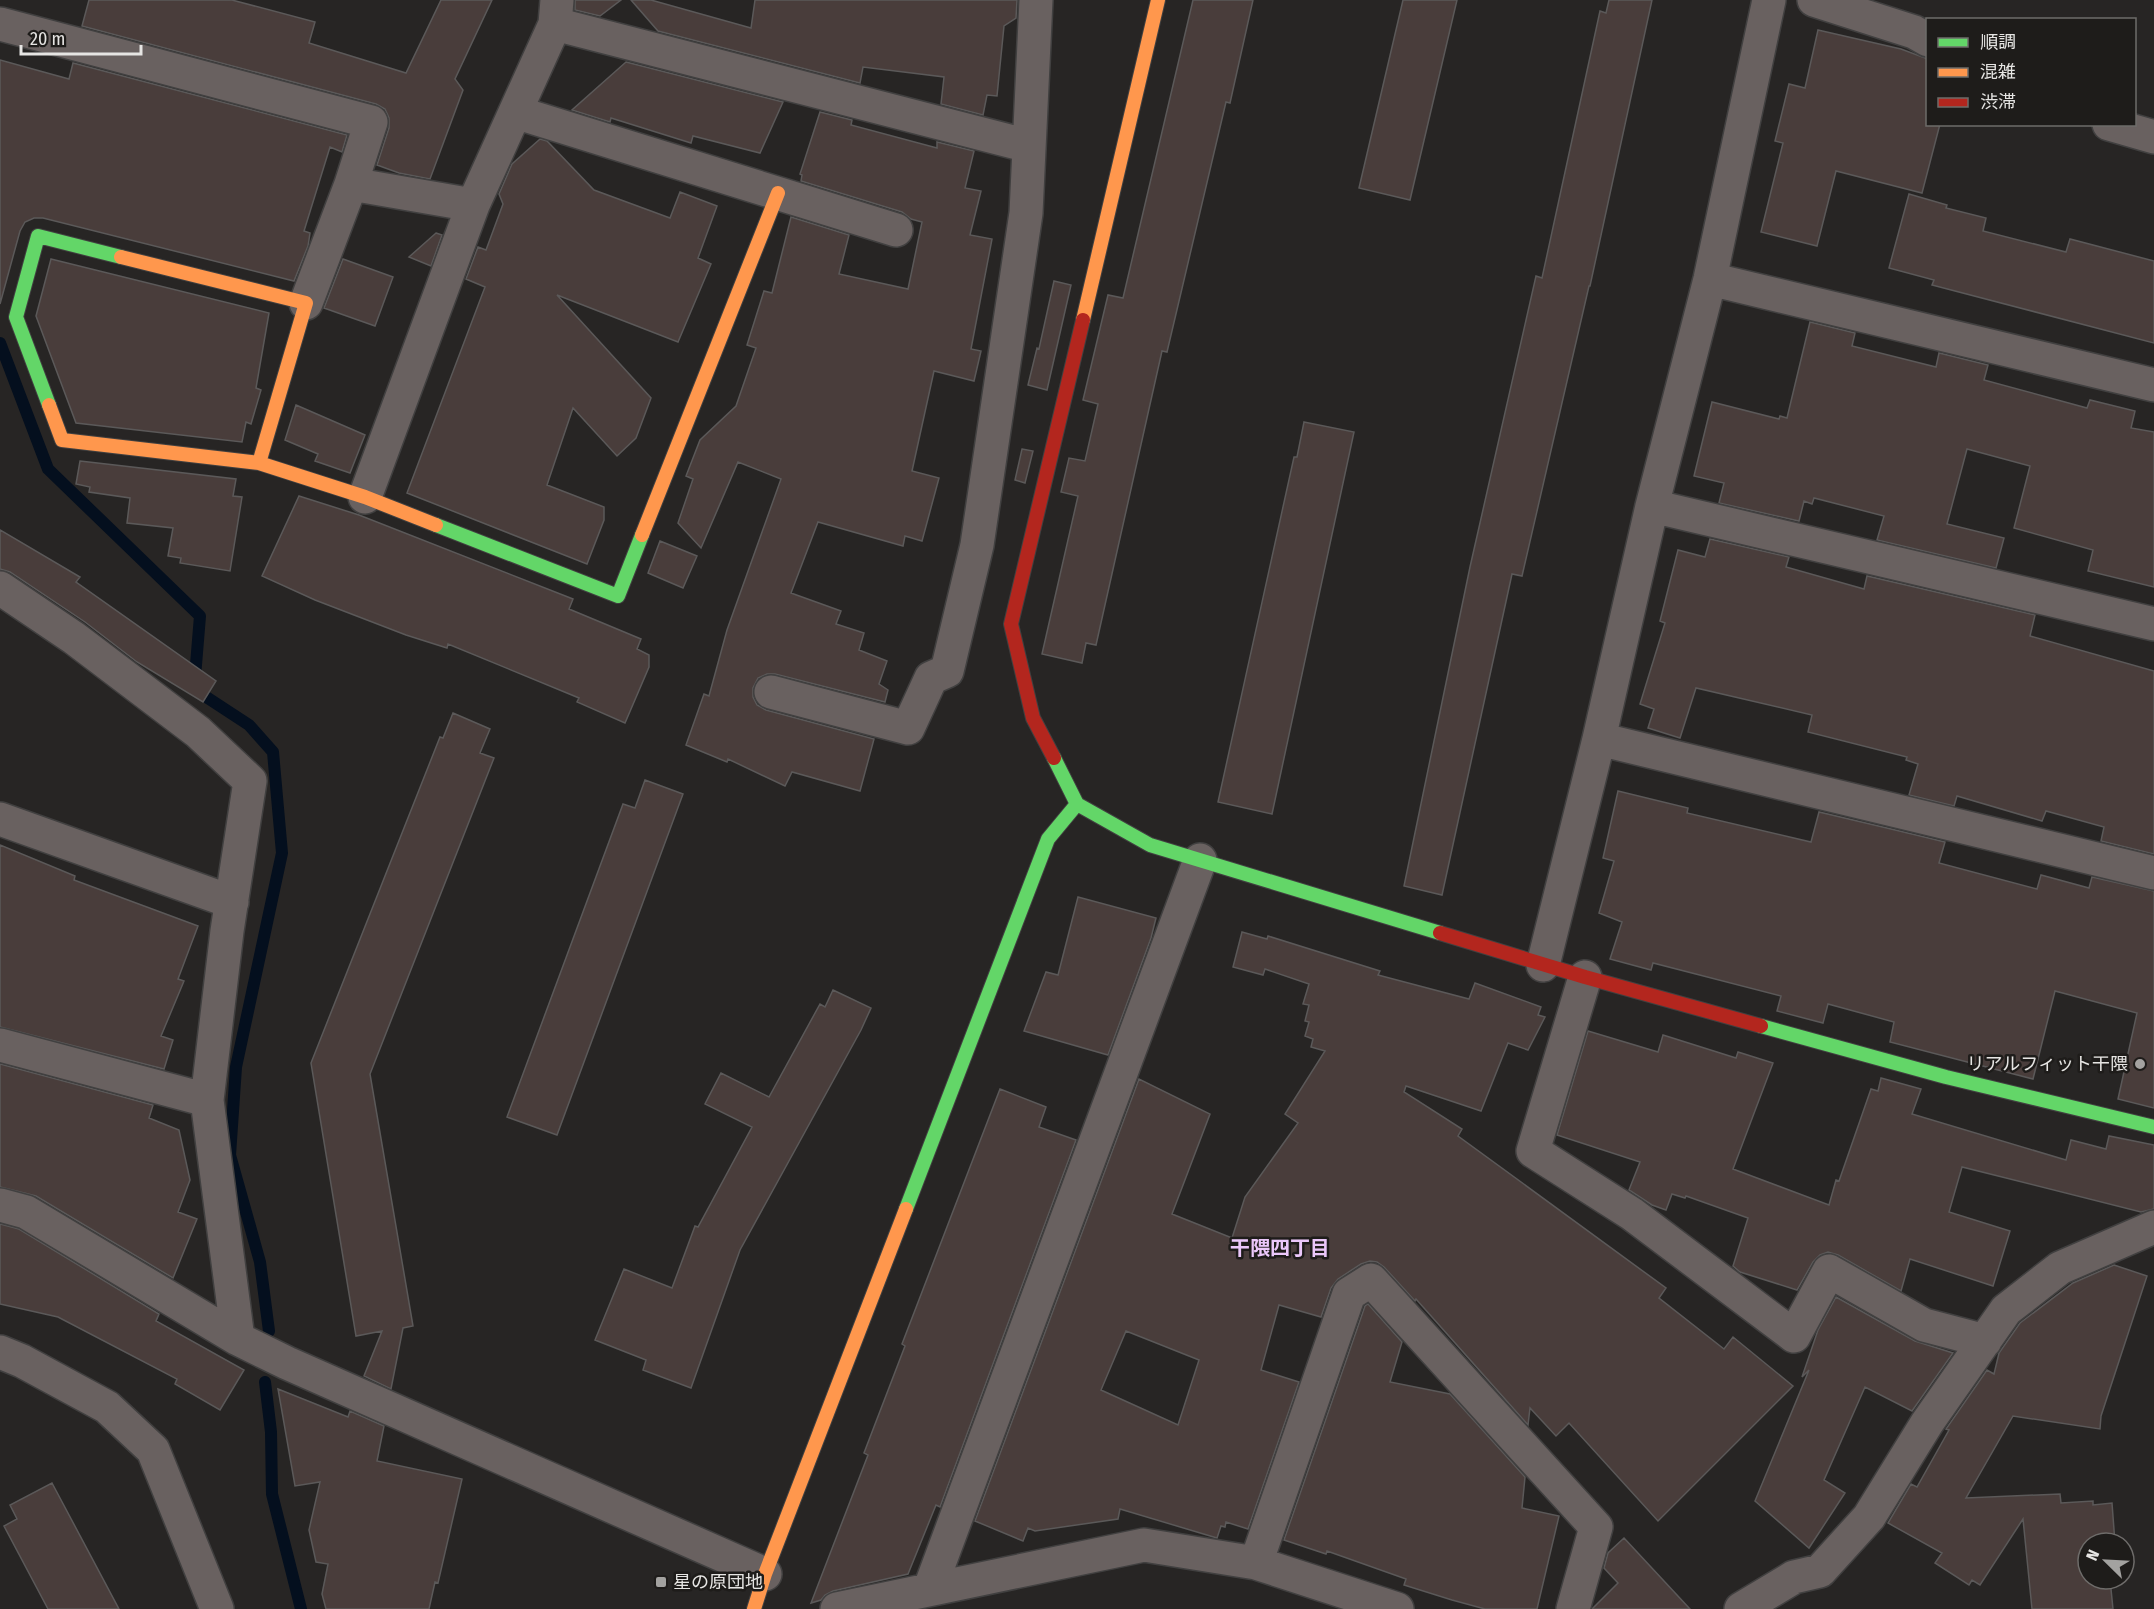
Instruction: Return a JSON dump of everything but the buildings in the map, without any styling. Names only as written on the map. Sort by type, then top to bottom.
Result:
[{"type":"street","points":[[771,692],[908,728],[931,678],[947,671],[977,545],[1026,213],[1036,0]]},
{"type":"street","points":[[1158,0],[1011,624],[1033,718],[1077,804],[1150,845],[1543,965],[1946,1077],[2154,1127]]},
{"type":"street","points":[[1543,965],[1599,738],[1652,506],[1710,279],[1769,0]]},
{"type":"street","points":[[1814,0],[1914,32],[1926,39]]},
{"type":"street","points":[[365,497],[472,205],[515,112],[556,12],[1029,146]]},
{"type":"street","points":[[0,24],[371,122],[351,184],[306,303],[259,463]]},
{"type":"street","points":[[515,112],[896,230]]},
{"type":"street","points":[[2116,126],[2154,137]]},
{"type":"street","points":[[351,184],[472,205]]},
{"type":"street","points":[[306,303],[39,236],[16,317],[62,440],[259,463],[365,497],[618,596],[778,193]]},
{"type":"street","points":[[1710,279],[2154,385]]},
{"type":"street","points":[[1652,506],[2154,624]]},
{"type":"street","points":[[0,588],[74,638],[198,732],[250,781],[207,1100],[238,1339]]},
{"type":"street","points":[[1599,738],[2154,873]]},
{"type":"street","points":[[754,1609],[765,1574],[1048,840],[1077,804]]},
{"type":"street","points":[[0,819],[232,902]]},
{"type":"street","points":[[930,1588],[1200,860]]},
{"type":"street","points":[[1585,977],[1533,1151],[1632,1214],[1794,1336],[1829,1271],[1924,1325],[1985,1341]]},
{"type":"street","points":[[0,1045],[207,1100]]},
{"type":"street","points":[[0,1205],[26,1212],[238,1339],[287,1363],[765,1574]]},
{"type":"street","points":[[1741,1609],[1794,1577],[1820,1571],[1869,1516],[1928,1423],[2006,1310],[2060,1268],[2154,1227]]},
{"type":"street","points":[[1256,1563],[1349,1294],[1371,1280],[1596,1527],[1573,1609]]},
{"type":"street","points":[[0,1352],[22,1361],[107,1407],[153,1450],[217,1609]]},
{"type":"street","points":[[837,1609],[1144,1545],[1256,1563],[1397,1609]]},
{"type":"waterway","points":[[0,343],[48,469],[200,616],[194,689],[249,725],[273,752],[282,853],[236,1067],[230,1155],[260,1262],[269,1331]]},
{"type":"waterway","points":[[265,1382],[271,1432],[272,1494],[301,1609]]},
{"type":"traffic: fast","points":[[49,405],[16,317],[38,236],[121,257]]},
{"type":"traffic: fast","points":[[436,525],[618,596],[642,535]]},
{"type":"traffic: fast","points":[[1054,758],[1077,804],[1150,845],[1440,933]]},
{"type":"traffic: fast","points":[[906,1209],[1048,839],[1077,804]]},
{"type":"traffic: fast","points":[[1761,1026],[1946,1077],[2154,1127]]},
{"type":"traffic: slow","points":[[1083,320],[1158,0]]},
{"type":"traffic: slow","points":[[642,535],[778,193]]},
{"type":"traffic: slow","points":[[121,257],[306,303],[259,463]]},
{"type":"traffic: slow","points":[[49,405],[62,440],[259,463],[365,497],[436,525]]},
{"type":"traffic: slow","points":[[754,1609],[765,1574],[906,1209]]},
{"type":"traffic: jam","points":[[1054,758],[1033,718],[1011,624],[1083,320]]},
{"type":"traffic: jam","points":[[1440,933],[1585,977],[1761,1026]]},
{"type":"place","name":"リアルフィット干隈","points":[[2140,1064]]},
{"type":"place","name":"星の原団地","points":[[661,1582]]},
{"type":"district","name":"干隈四丁目","points":[[1280,1248]]}]
